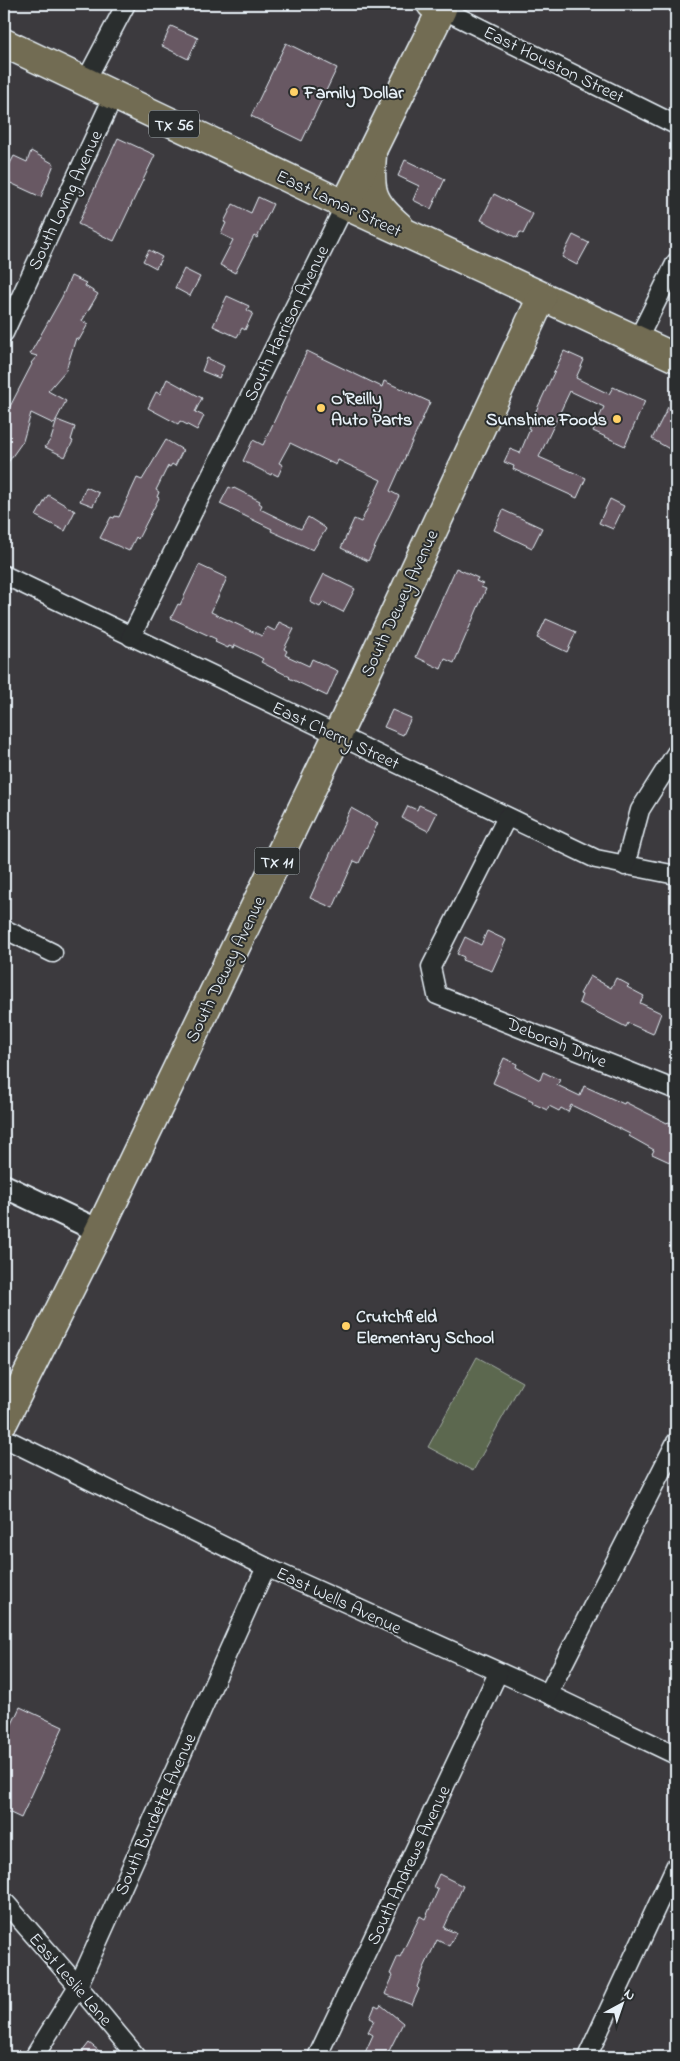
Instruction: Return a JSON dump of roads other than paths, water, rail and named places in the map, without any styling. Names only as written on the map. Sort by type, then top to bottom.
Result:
[{"type":"main road","name":"South Harrison Avenue","points":[[344,205],[372,150],[439,5]]},
{"type":"main road","name":"East Lamar Street","points":[[4,43],[409,236],[676,358]]},
{"type":"main road","points":[[372,150],[370,176],[372,194],[382,212],[409,236]]},
{"type":"main road","name":"South Dewey Avenue","points":[[4,1421],[99,1231],[337,736],[542,297]]},
{"type":"street","points":[[85,82],[126,4]]},
{"type":"street","name":"East Houston Street","points":[[439,5],[676,125]]},
{"type":"street","name":"South Loving Avenue","points":[[4,333],[114,95]]},
{"type":"street","name":"South Harrison Avenue","points":[[131,637],[344,205]]},
{"type":"street","points":[[637,340],[676,262]]},
{"type":"street","name":"East Cherry Street","points":[[4,575],[596,859],[676,875]]},
{"type":"street","points":[[626,866],[640,810],[676,753]]},
{"type":"street","name":"Deborah Drive","points":[[507,817],[431,967],[437,994],[676,1090]]},
{"type":"street","points":[[4,929],[53,953]]},
{"type":"street","points":[[4,1186],[99,1231]]},
{"type":"street","name":"East Wells Avenue","points":[[4,1438],[266,1567],[548,1694],[676,1755]]},
{"type":"street","points":[[548,1694],[676,1442]]},
{"type":"street","name":"South Burdette Avenue","points":[[34,2057],[78,1986],[266,1567]]},
{"type":"street","name":"South Andrews Avenue","points":[[317,2057],[498,1673]]},
{"type":"street","points":[[587,2057],[676,1866]]},
{"type":"street","name":"East Leslie Lane","points":[[4,1901],[137,2057]]},
{"type":"place","name":"Family Dollar","points":[[294,92]]},
{"type":"place","name":"O'Reilly Auto Parts","points":[[321,408]]},
{"type":"place","name":"Sunshine Foods","points":[[617,419]]},
{"type":"place","name":"Crutchfield Elementary School","points":[[346,1326]]}]
